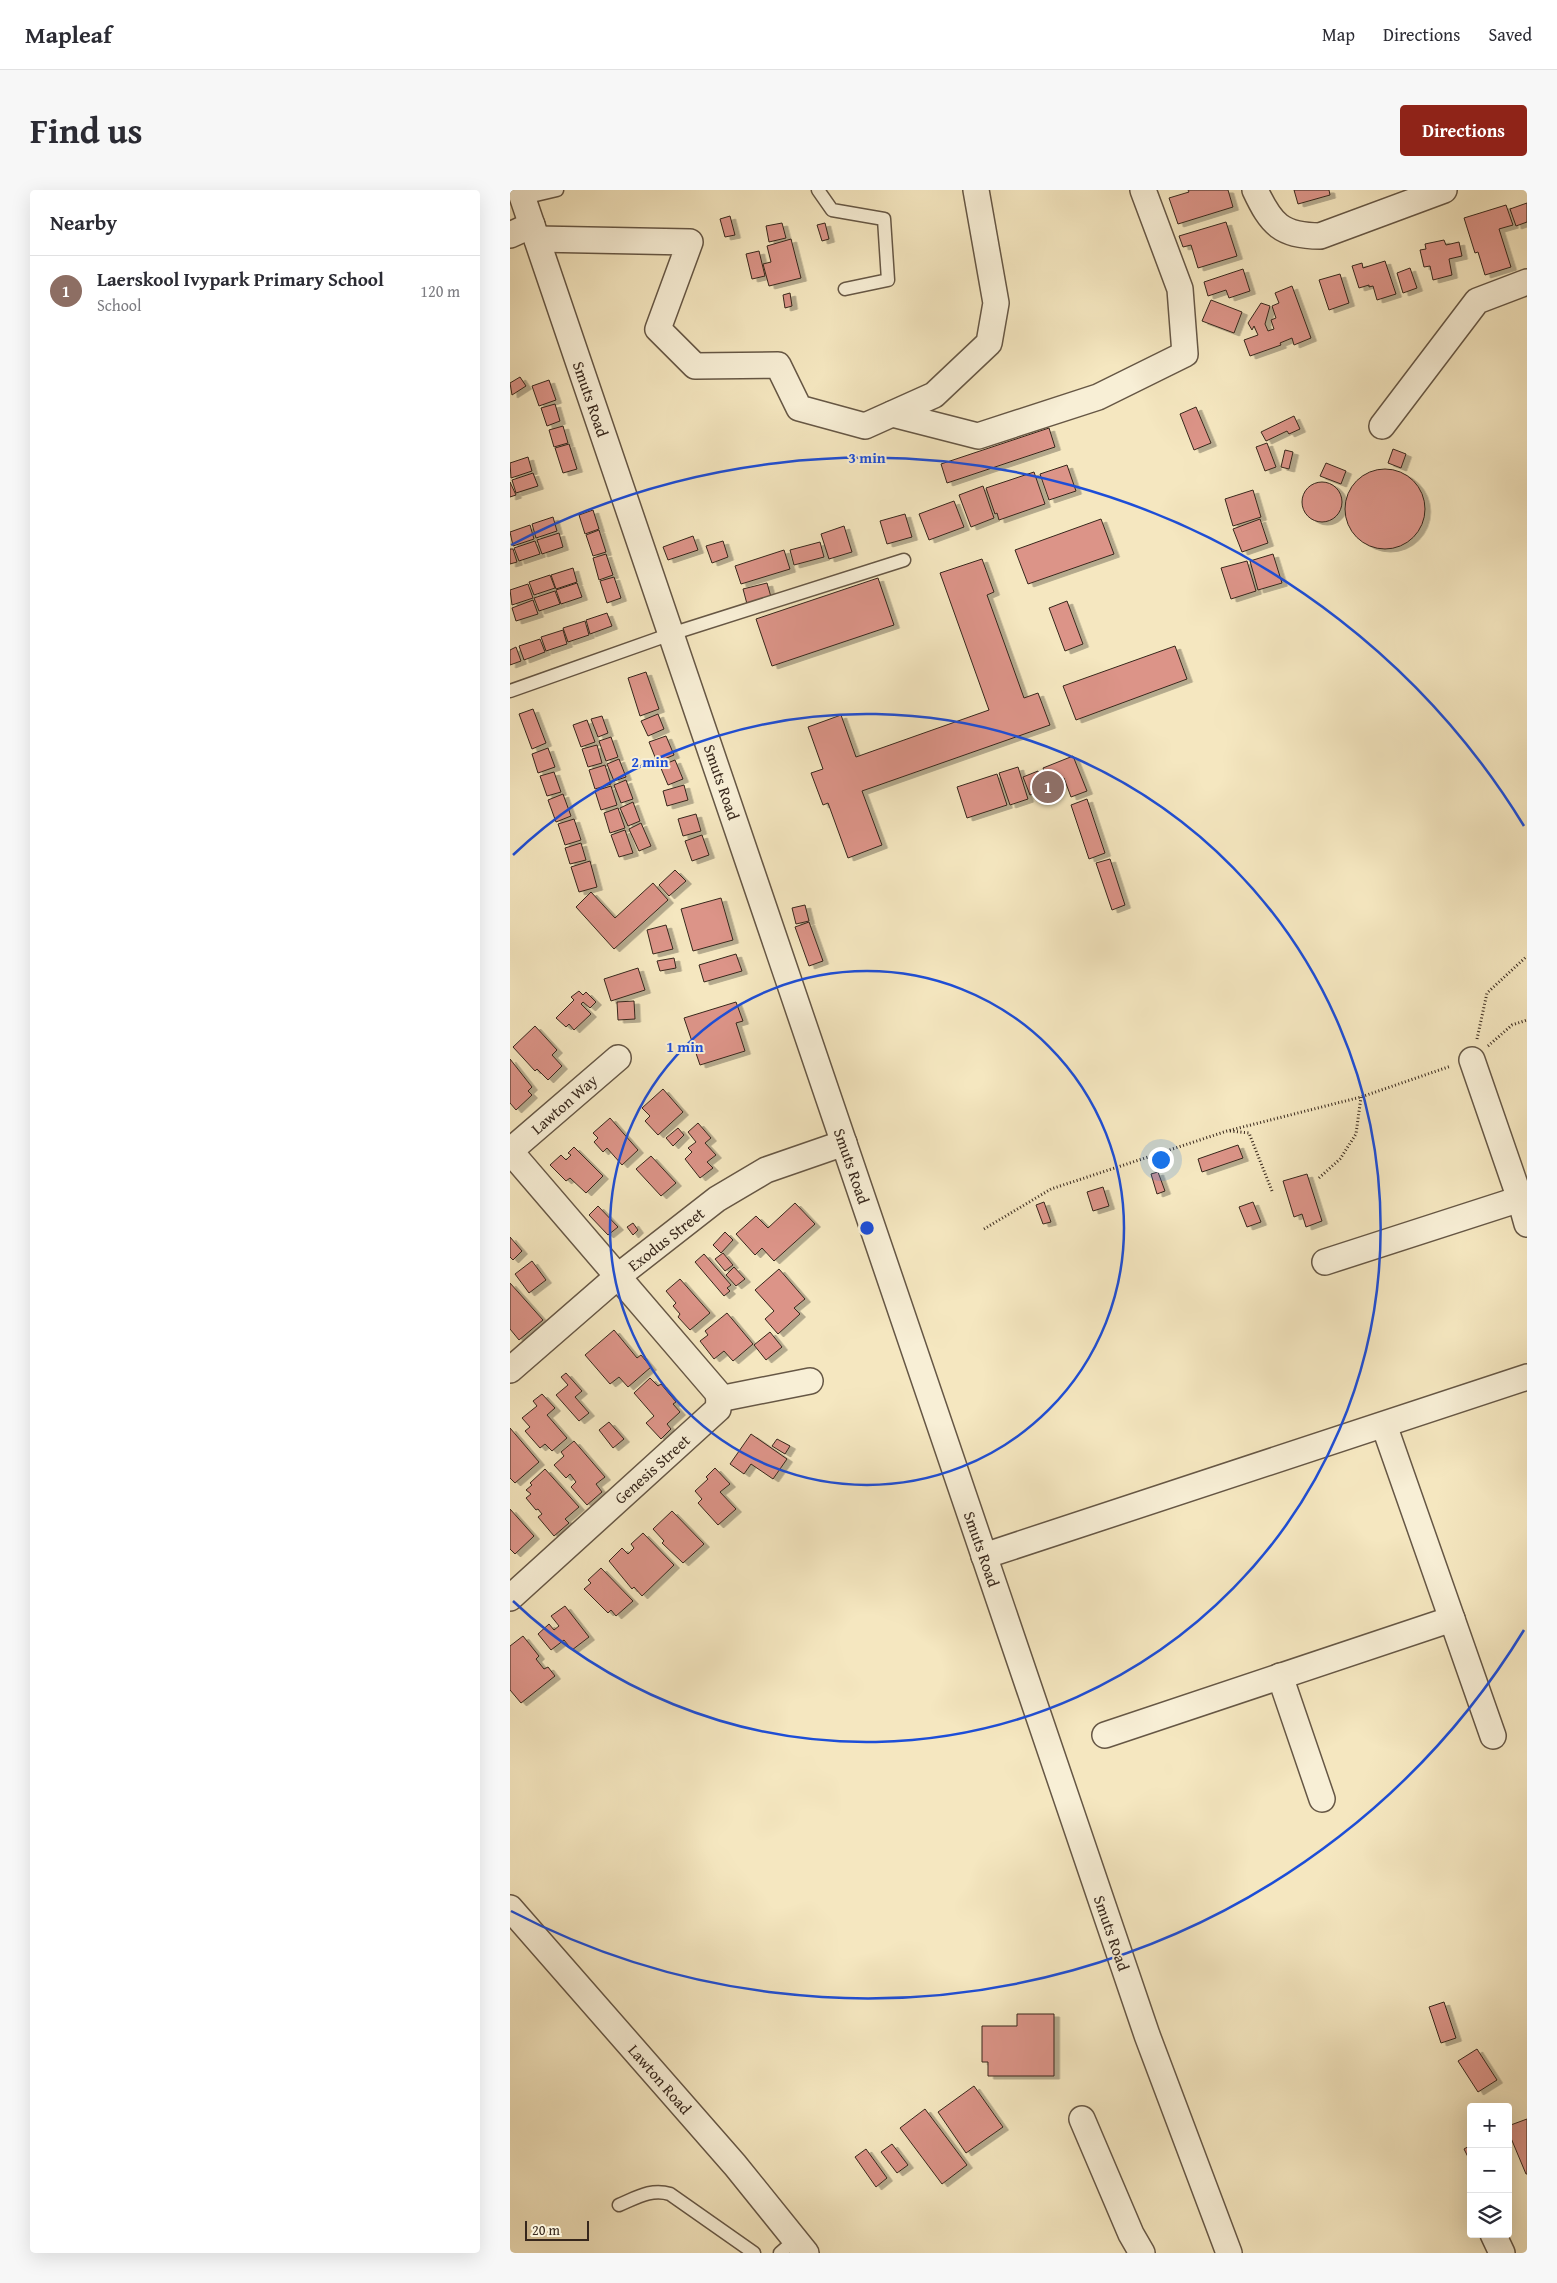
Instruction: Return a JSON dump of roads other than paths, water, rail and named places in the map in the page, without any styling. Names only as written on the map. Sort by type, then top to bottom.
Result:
[{"type":"street","points":[[526,233],[690,242],[658,329],[695,366],[778,365],[798,408],[864,426],[934,395],[989,343],[996,303],[976,190]]},
{"type":"street","points":[[892,414],[978,436],[1098,397],[1184,354],[1180,289],[1143,190]]},
{"type":"street","points":[[1255,190],[1266,214],[1277,226],[1302,236],[1320,236],[1444,190]]},
{"type":"street","name":"Smuts Road","points":[[522,194],[526,233],[671,634],[1147,2035],[1229,2253]]},
{"type":"street","points":[[1382,426],[1477,301],[1527,282]]},
{"type":"street","name":"Lawton Way","points":[[510,1151],[618,1058]]},
{"type":"street","points":[[1472,1060],[1527,1224]]},
{"type":"street","name":"Exodus Street","points":[[510,1370],[617,1277],[725,1194],[766,1170],[844,1143]]},
{"type":"street","points":[[510,1151],[718,1392],[719,1399],[810,1381]]},
{"type":"street","points":[[1325,1262],[1520,1199]]},
{"type":"street","points":[[984,1556],[1527,1378]]},
{"type":"street","name":"Genesis Street","points":[[510,1598],[718,1409],[719,1399]]},
{"type":"street","points":[[1384,1425],[1493,1736]]},
{"type":"street","points":[[1105,1735],[1452,1619]]},
{"type":"street","points":[[1280,1676],[1322,1799]]},
{"type":"street","name":"Lawton Road","points":[[510,1908],[735,2165],[794,2248]]},
{"type":"street","points":[[1082,2119],[1131,2234],[1142,2253]]},
{"type":"street","points":[[1495,2238],[1502,2253]]},
{"type":"lane","points":[[522,194],[557,190]]},
{"type":"lane","points":[[818,190],[832,210],[884,219],[888,280],[845,289]]},
{"type":"lane","points":[[510,691],[671,634],[904,560]]},
{"type":"lane","points":[[619,2205],[650,2192],[661,2191],[670,2194],[754,2253]]},
{"type":"place","name":"Laerskool Ivypark Primary School","points":[[1048,787]]}]
